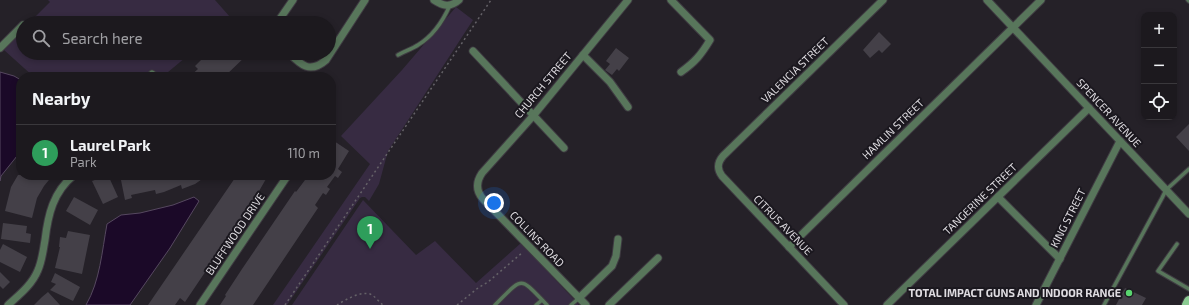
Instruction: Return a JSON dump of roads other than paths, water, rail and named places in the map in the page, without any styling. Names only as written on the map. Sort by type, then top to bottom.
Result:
[{"type":"main road","points":[[1187,305],[1189,301]]},
{"type":"street","points":[[282,16],[293,0]]},
{"type":"street","points":[[336,45],[365,0]]},
{"type":"street","points":[[434,0],[442,5],[450,6],[459,0]]},
{"type":"street","name":"CHURCH STREET","points":[[477,185],[482,173],[533,116],[628,0]]},
{"type":"street","points":[[671,0],[710,40],[696,61],[681,72]]},
{"type":"street","name":"VALENCIA STREET","points":[[723,156],[883,0]]},
{"type":"street","name":"SPENCER AVENUE","points":[[987,0],[1189,214]]},
{"type":"street","points":[[1013,28],[1041,0]]},
{"type":"street","name":"HAMLIN STREET","points":[[789,247],[1013,28]]},
{"type":"street","points":[[0,48],[16,32]]},
{"type":"street","points":[[473,51],[564,148]]},
{"type":"street","points":[[583,55],[610,82],[628,107]]},
{"type":"street","points":[[297,60],[303,66],[314,67],[326,60]]},
{"type":"street","name":"TANGERINE STREET","points":[[888,305],[1089,108]]},
{"type":"street","name":"KING STREET","points":[[1036,305],[1120,141]]},
{"type":"street","name":"CITRUS AVENUE","points":[[723,156],[718,167],[722,176],[844,305]]},
{"type":"street","points":[[8,305],[36,275],[42,257],[51,207],[62,187],[69,180]]},
{"type":"street","name":"BLUFFWOOD DRIVE","points":[[200,305],[285,180]]},
{"type":"street","name":"COLLINS ROAD","points":[[477,185],[479,193],[483,199],[586,305]]},
{"type":"street","points":[[998,197],[1060,259]]},
{"type":"street","points":[[579,298],[612,266],[616,256],[618,239]]},
{"type":"street","points":[[609,305],[658,258]]},
{"type":"lane","points":[[398,55],[430,37],[450,6]]},
{"type":"lane","points":[[1104,305],[1166,190],[1189,169]]},
{"type":"lane","points":[[1177,244],[1158,271],[1189,290]]},
{"type":"lane","points":[[495,305],[515,285],[521,282],[525,283],[532,289],[547,305]]},
{"type":"lane","points":[[571,305],[579,298]]},
{"type":"lane","points":[[536,305],[542,300]]},
{"type":"place","name":"Laurel Park","points":[[370,249]]},
{"type":"place","name":"TOTAL IMPACT GUNS AND INDOOR RANGE","points":[[1129,293]]}]
